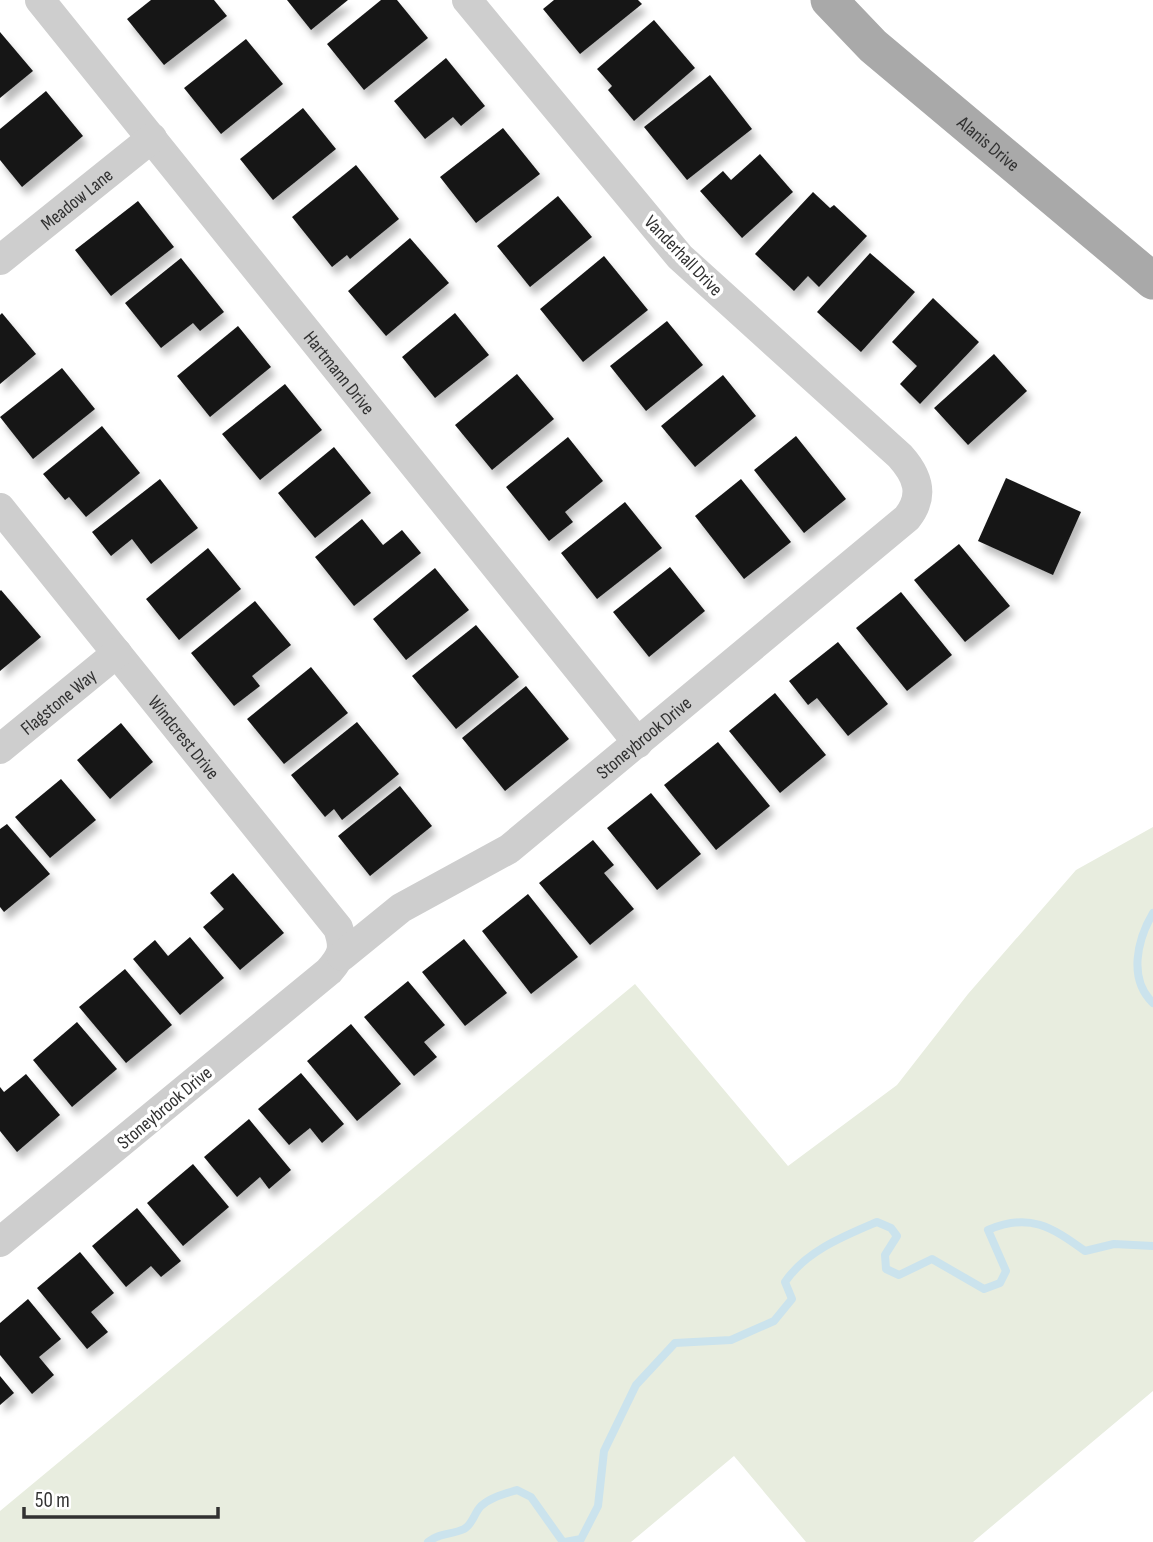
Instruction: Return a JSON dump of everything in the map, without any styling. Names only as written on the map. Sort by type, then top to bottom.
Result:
[{"type":"main road","name":"Alanis Drive","points":[[829,0],[873,46],[1153,281]]},
{"type":"street","name":"Hartmann Drive","points":[[40,0],[638,743]]},
{"type":"street","name":"Vanderhall Drive","points":[[477,4],[680,257],[900,456],[912,471],[919,490]]},
{"type":"street","name":"Meadow Lane","points":[[0,260],[152,138]]},
{"type":"street","name":"Stoneybrook Drive","points":[[0,1242],[401,908],[509,849],[907,518],[914,510],[919,490]]},
{"type":"street","name":"Windcrest Drive","points":[[0,508],[338,928],[344,944],[335,964]]},
{"type":"street","name":"Flagstone Way","points":[[0,749],[117,653]]},
{"type":"shaded area","points":[[1153,827],[1153,1391],[973,1542],[806,1542],[734,1456],[631,1542],[0,1542],[0,1511],[635,984],[788,1166],[897,1085],[968,994],[1076,870]]},
{"type":"building","points":[[151,0],[214,0],[227,16],[164,65],[127,19]]},
{"type":"building","points":[[287,0],[348,0],[311,30]]},
{"type":"building","points":[[381,0],[397,0],[428,38],[364,90],[327,44]]},
{"type":"building","points":[[554,0],[638,0],[642,4],[580,54],[543,9]]},
{"type":"building","points":[[654,20],[695,68],[634,121],[608,90],[612,86],[597,69]]},
{"type":"building","points":[[0,32],[33,71],[0,98]]},
{"type":"building","points":[[246,39],[283,84],[221,134],[184,88]]},
{"type":"building","points":[[446,58],[485,106],[461,126],[453,117],[425,139],[394,101]]},
{"type":"building","points":[[710,75],[752,129],[687,180],[644,127]]},
{"type":"building","points":[[46,91],[83,136],[22,187],[0,160],[0,129]]},
{"type":"building","points":[[303,108],[336,149],[273,200],[240,159]]},
{"type":"building","points":[[503,128],[540,174],[476,223],[440,177]]},
{"type":"building","points":[[760,154],[793,192],[742,238],[700,191],[723,171],[731,180]]},
{"type":"building","points":[[356,165],[399,219],[350,259],[347,255],[332,267],[292,217]]},
{"type":"building","points":[[813,192],[830,208],[834,205],[867,236],[819,287],[808,276],[794,291],[755,254]]},
{"type":"building","points":[[558,196],[592,237],[530,287],[497,246]]},
{"type":"building","points":[[138,201],[174,247],[111,296],[75,250]]},
{"type":"building","points":[[410,238],[449,283],[386,336],[348,291]]},
{"type":"building","points":[[870,253],[915,292],[861,352],[817,312]]},
{"type":"building","points":[[604,256],[648,310],[583,362],[540,309]]},
{"type":"building","points":[[181,258],[224,312],[200,331],[193,323],[161,348],[125,303]]},
{"type":"building","points":[[933,298],[979,342],[920,404],[900,384],[917,366],[892,342]]},
{"type":"building","points":[[2,313],[36,354],[0,384],[0,315]]},
{"type":"building","points":[[455,313],[489,355],[435,398],[402,357]]},
{"type":"building","points":[[667,321],[703,365],[646,411],[610,366]]},
{"type":"building","points":[[238,326],[271,367],[210,417],[177,376]]},
{"type":"building","points":[[994,354],[1027,391],[968,445],[934,408]]},
{"type":"building","points":[[62,368],[95,409],[33,459],[0,417]]},
{"type":"building","points":[[517,374],[554,419],[492,470],[455,425]]},
{"type":"building","points":[[723,375],[756,416],[695,467],[661,426]]},
{"type":"building","points":[[285,384],[322,430],[260,480],[222,434]]},
{"type":"building","points":[[102,426],[140,473],[86,517],[69,497],[65,500],[43,474]]},
{"type":"building","points":[[796,436],[846,499],[804,533],[754,470]]},
{"type":"building","points":[[568,437],[603,481],[565,512],[573,522],[549,541],[506,487]]},
{"type":"building","points":[[334,447],[371,493],[315,538],[278,493]]},
{"type":"building","points":[[1006,478],[1081,512],[1053,575],[978,541]]},
{"type":"building","points":[[160,479],[198,528],[151,564],[132,539],[111,556],[92,532]]},
{"type":"building","points":[[741,479],[791,542],[744,579],[695,516]]},
{"type":"building","points":[[625,502],[662,548],[597,599],[561,553]]},
{"type":"building","points":[[362,519],[383,545],[402,530],[421,553],[354,606],[315,557]]},
{"type":"building","points":[[959,544],[1010,606],[965,642],[914,580]]},
{"type":"building","points":[[208,548],[241,589],[179,640],[146,599]]},
{"type":"building","points":[[670,567],[705,611],[649,657],[613,612]]},
{"type":"building","points":[[435,568],[469,610],[406,660],[373,619]]},
{"type":"building","points":[[0,591],[41,637],[0,671]]},
{"type":"building","points":[[901,592],[952,655],[907,691],[856,628]]},
{"type":"building","points":[[255,601],[291,645],[252,676],[260,686],[234,706],[191,653]]},
{"type":"building","points":[[476,625],[519,677],[456,729],[412,676]]},
{"type":"building","points":[[838,642],[888,704],[848,736],[817,698],[808,705],[789,681]]},
{"type":"building","points":[[311,667],[348,713],[284,764],[247,719]]},
{"type":"building","points":[[526,686],[569,739],[505,791],[462,738]]},
{"type":"building","points":[[775,693],[826,755],[780,793],[729,731]]},
{"type":"building","points":[[357,722],[399,774],[342,820],[334,809],[325,817],[291,775]]},
{"type":"building","points":[[121,723],[153,762],[110,799],[77,760]]},
{"type":"building","points":[[718,742],[770,806],[716,850],[664,785]]},
{"type":"building","points":[[61,779],[96,820],[50,858],[15,817]]},
{"type":"building","points":[[400,786],[432,826],[370,876],[338,836]]},
{"type":"building","points":[[651,793],[701,854],[657,890],[607,828]]},
{"type":"building","points":[[7,824],[50,874],[4,912],[0,907],[0,829]]},
{"type":"building","points":[[593,840],[614,865],[604,873],[634,909],[590,945],[539,883]]},
{"type":"building","points":[[233,873],[284,933],[240,970],[203,927],[224,909],[210,893]]},
{"type":"building","points":[[528,894],[578,957],[531,994],[482,931]]},
{"type":"building","points":[[190,937],[224,978],[180,1015],[133,959],[155,940],[168,956]]},
{"type":"building","points":[[464,939],[507,993],[465,1026],[422,972]]},
{"type":"building","points":[[125,969],[172,1025],[126,1063],[79,1007]]},
{"type":"building","points":[[408,981],[445,1025],[424,1042],[437,1057],[414,1076],[364,1017]]},
{"type":"building","points":[[77,1022],[117,1069],[72,1107],[33,1060]]},
{"type":"building","points":[[351,1024],[401,1084],[357,1121],[307,1061]]},
{"type":"building","points":[[301,1073],[344,1124],[322,1143],[310,1128],[289,1145],[258,1109]]},
{"type":"building","points":[[26,1074],[60,1115],[17,1152],[0,1131],[0,1087],[4,1092]]},
{"type":"building","points":[[249,1119],[291,1170],[269,1189],[260,1177],[237,1197],[204,1157]]},
{"type":"building","points":[[193,1164],[229,1207],[183,1246],[147,1203]]},
{"type":"building","points":[[137,1208],[181,1261],[161,1277],[151,1266],[126,1287],[92,1246]]},
{"type":"building","points":[[80,1252],[114,1293],[91,1312],[108,1332],[87,1349],[37,1288]]},
{"type":"building","points":[[28,1299],[61,1339],[39,1357],[54,1375],[32,1394],[0,1355],[0,1323]]},
{"type":"building","points":[[0,1376],[14,1393],[0,1405]]},
{"type":"waterway","points":[[1153,913],[1139,947],[1138,959],[1140,983],[1153,1003]]},
{"type":"waterway","points":[[565,1542],[581,1539],[598,1506],[604,1451],[636,1385],[675,1343],[731,1340],[774,1321],[792,1299],[785,1282],[815,1253],[839,1239],[877,1222],[891,1228],[897,1236],[885,1255],[886,1269],[899,1275],[932,1259],[984,1289],[1000,1283],[1006,1271],[988,1230],[1003,1225],[1016,1222],[1040,1225],[1062,1235],[1085,1251],[1114,1244],[1153,1246]]},
{"type":"waterway","points":[[428,1542],[464,1529],[485,1503],[517,1490],[531,1497],[563,1542]]}]
